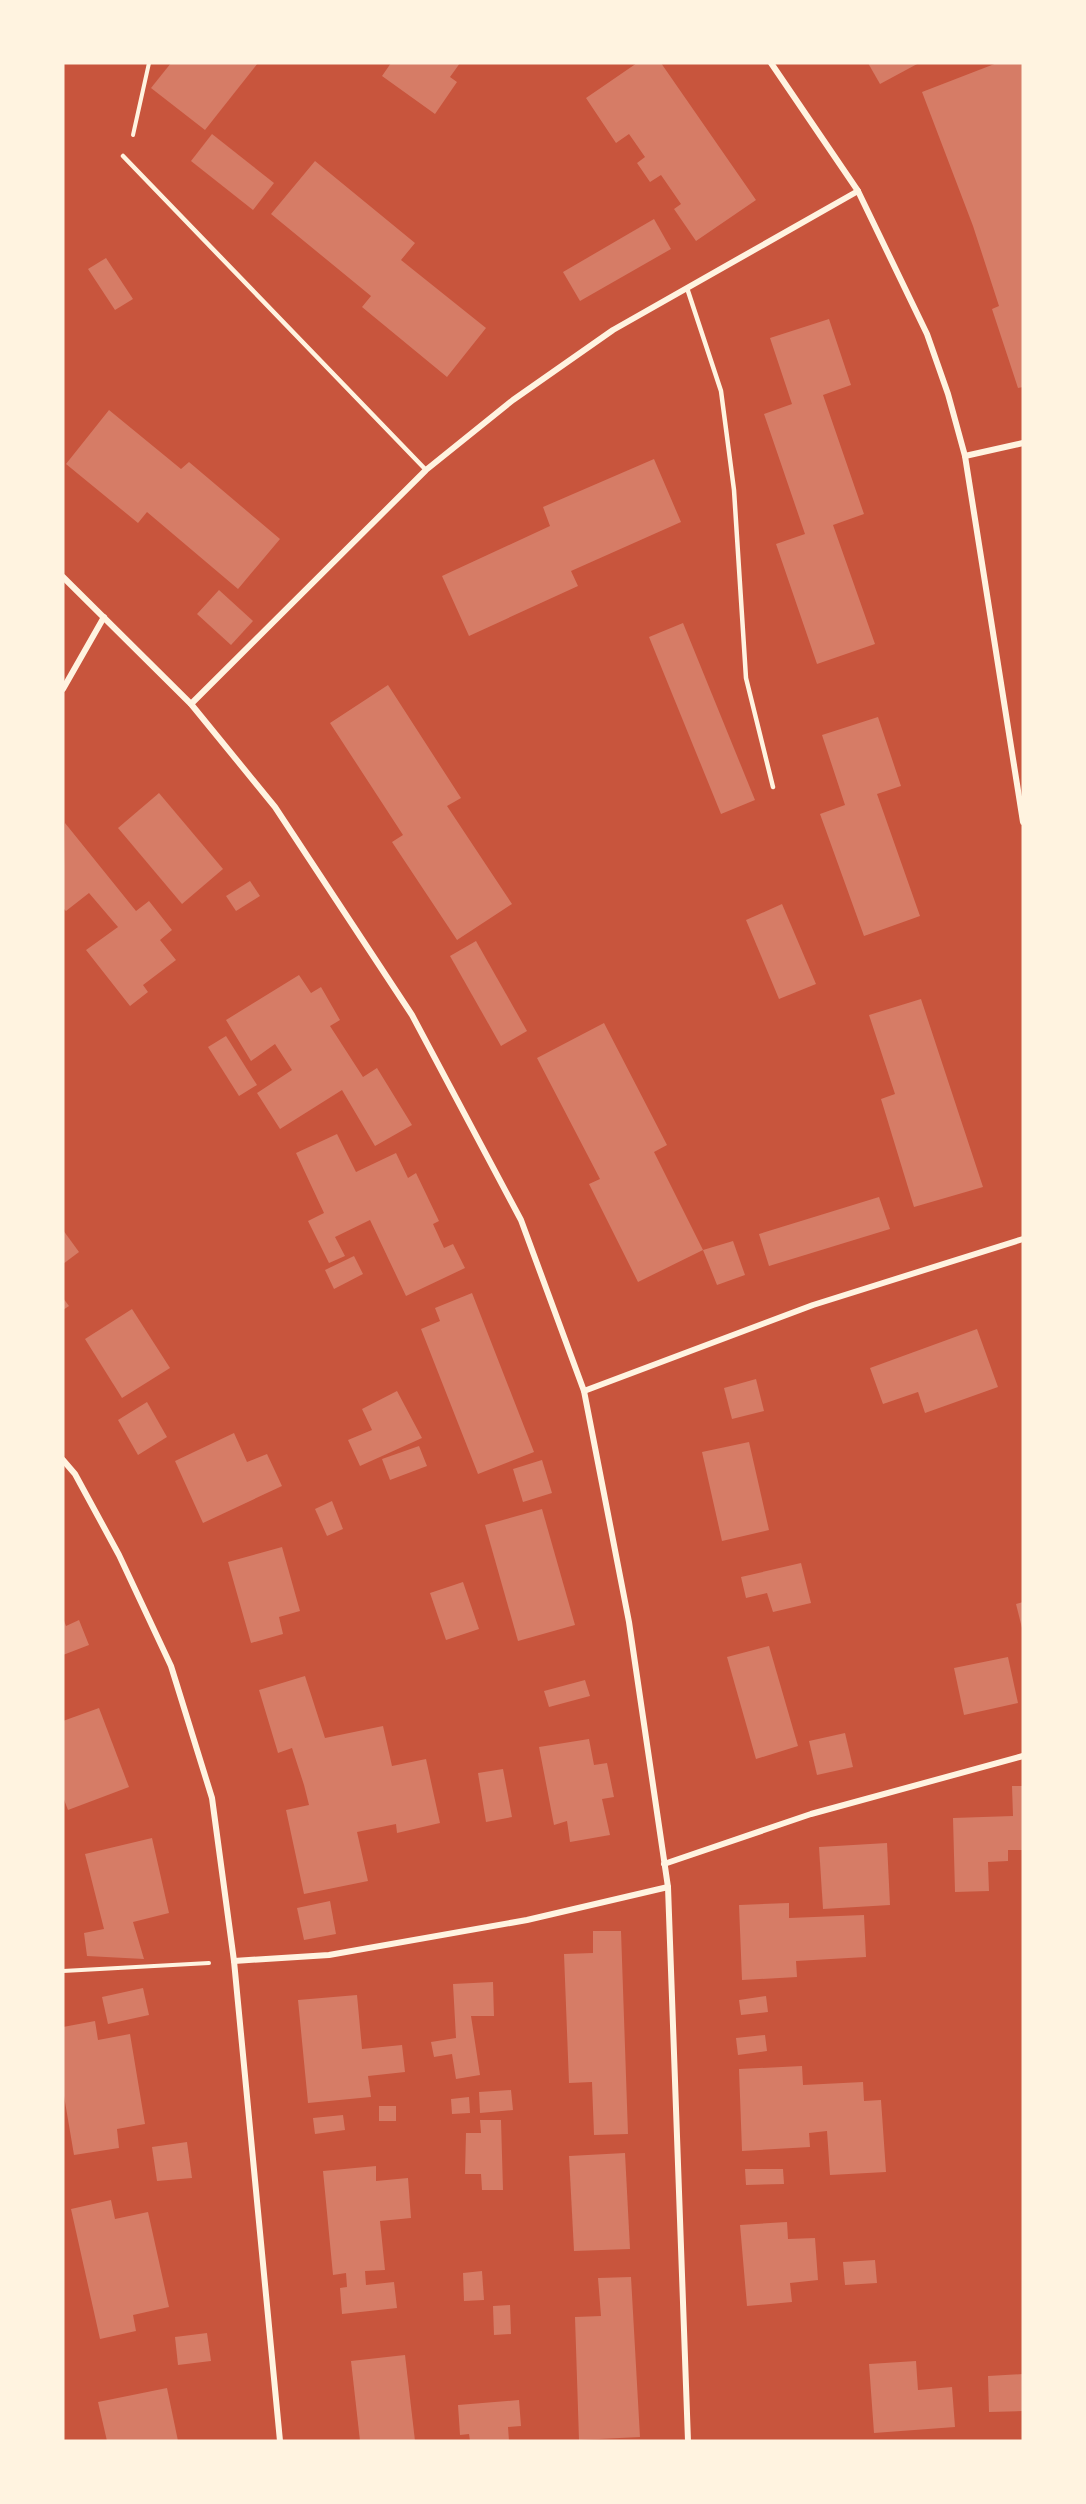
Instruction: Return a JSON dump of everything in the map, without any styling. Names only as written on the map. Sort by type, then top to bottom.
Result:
[{"type":"street","points":[[771,63],[858,192],[927,334],[948,394],[964,456],[1023,822]]},
{"type":"street","points":[[191,704],[426,470],[513,400],[594,343],[858,192]]},
{"type":"street","points":[[964,456],[1023,443]]},
{"type":"street","points":[[63,577],[191,704],[275,807],[412,1015],[521,1220],[584,1391],[629,1622],[668,1887],[688,2441]]},
{"type":"street","points":[[63,689],[104,616]]},
{"type":"street","points":[[584,1391],[813,1305],[1023,1239]]},
{"type":"street","points":[[63,1460],[75,1474],[119,1555],[171,1666],[212,1798],[234,1961],[280,2441]]},
{"type":"street","points":[[664,1864],[811,1814],[1023,1756]]},
{"type":"street","points":[[234,1961],[329,1955],[527,1920],[668,1887]]},
{"type":"lane","points":[[123,156],[426,470]]},
{"type":"lane","points":[[687,288],[721,391],[734,490],[746,678],[773,788]]},
{"type":"path","points":[[123,156],[134,132],[149,63]]},
{"type":"path","points":[[63,1971],[234,1961]]},
{"type":"building","points":[[171,63],[258,63],[205,130],[151,88]]},
{"type":"building","points":[[391,63],[460,63],[450,77],[457,82],[435,114],[382,76]]},
{"type":"building","points":[[637,63],[661,63],[756,200],[696,241],[674,209],[681,204],[661,175],[650,182],[637,163],[645,157],[629,134],[616,143],[586,98]]},
{"type":"building","points":[[868,63],[919,63],[880,84]]},
{"type":"building","points":[[997,63],[1023,63],[1023,387],[1018,388],[992,309],[999,306],[973,226],[922,92]]},
{"type":"building","points":[[212,134],[274,183],[253,210],[191,161]]},
{"type":"building","points":[[315,161],[415,243],[401,260],[486,328],[447,377],[362,307],[371,296],[271,214]]},
{"type":"building","points":[[654,219],[671,249],[580,301],[563,272]]},
{"type":"building","points":[[106,258],[133,299],[115,310],[88,269]]},
{"type":"building","points":[[829,319],[851,385],[823,395],[864,514],[833,525],[875,644],[817,664],[776,544],[805,534],[764,414],[792,404],[770,338]]},
{"type":"building","points":[[109,410],[181,469],[189,462],[280,539],[238,589],[147,512],[138,523],[66,464]]},
{"type":"building","points":[[654,459],[681,522],[571,571],[578,586],[469,636],[442,576],[550,526],[543,507]]},
{"type":"building","points":[[219,590],[253,621],[231,645],[197,614]]},
{"type":"building","points":[[683,623],[755,800],[721,814],[649,637]]},
{"type":"building","points":[[388,685],[461,798],[447,806],[512,904],[457,940],[392,842],[403,835],[330,723]]},
{"type":"building","points":[[878,717],[901,786],[877,794],[920,916],[864,936],[820,814],[845,805],[822,735]]},
{"type":"building","points":[[159,793],[223,869],[182,904],[118,828]]},
{"type":"building","points":[[65,823],[136,911],[149,901],[172,930],[160,940],[176,960],[143,985],[148,992],[130,1006],[86,950],[118,927],[89,893],[66,911],[63,908]]},
{"type":"building","points":[[250,881],[260,896],[236,911],[226,896]]},
{"type":"building","points":[[782,904],[816,984],[779,999],[746,920]]},
{"type":"building","points":[[476,941],[527,1031],[501,1046],[450,956]]},
{"type":"building","points":[[299,975],[311,993],[321,987],[340,1020],[330,1026],[363,1077],[377,1068],[412,1125],[375,1146],[342,1090],[280,1129],[257,1093],[292,1070],[275,1044],[251,1061],[226,1020]]},
{"type":"building","points":[[921,999],[983,1187],[914,1207],[881,1099],[895,1094],[869,1015]]},
{"type":"building","points":[[604,1023],[667,1145],[654,1152],[703,1250],[638,1282],[589,1184],[600,1179],[537,1058]]},
{"type":"building","points":[[226,1036],[257,1085],[239,1096],[208,1047]]},
{"type":"building","points":[[337,1134],[356,1172],[396,1153],[408,1178],[416,1173],[439,1221],[433,1224],[444,1248],[453,1244],[465,1268],[406,1296],[370,1220],[335,1237],[345,1256],[329,1263],[308,1221],[324,1213],[296,1153]]},
{"type":"building","points":[[879,1197],[890,1229],[769,1266],[759,1234]]},
{"type":"building","points":[[63,1230],[79,1252],[63,1264]]},
{"type":"building","points":[[733,1241],[745,1275],[717,1285],[703,1250]]},
{"type":"building","points":[[354,1256],[363,1274],[334,1289],[325,1270]]},
{"type":"building","points":[[472,1293],[534,1452],[478,1474],[421,1329],[440,1321],[435,1308]]},
{"type":"building","points":[[63,1298],[69,1306],[63,1310]]},
{"type":"building","points":[[132,1309],[170,1368],[122,1398],[85,1339]]},
{"type":"building","points":[[977,1329],[998,1387],[925,1413],[918,1392],[883,1404],[870,1368]]},
{"type":"building","points":[[756,1379],[764,1411],[732,1419],[724,1388]]},
{"type":"building","points":[[397,1391],[422,1438],[360,1466],[348,1440],[372,1430],[362,1409]]},
{"type":"building","points":[[147,1402],[167,1437],[138,1455],[118,1420]]},
{"type":"building","points":[[234,1433],[247,1462],[267,1454],[282,1486],[203,1523],[175,1461]]},
{"type":"building","points":[[749,1442],[769,1530],[722,1541],[702,1452]]},
{"type":"building","points":[[419,1446],[427,1466],[390,1480],[382,1459]]},
{"type":"building","points":[[542,1460],[552,1493],[523,1502],[513,1469]]},
{"type":"building","points":[[332,1501],[343,1529],[327,1536],[315,1509]]},
{"type":"building","points":[[542,1509],[575,1625],[518,1641],[485,1525]]},
{"type":"building","points":[[282,1547],[300,1611],[279,1617],[283,1634],[251,1643],[228,1562]]},
{"type":"building","points":[[801,1563],[811,1603],[773,1612],[767,1593],[746,1598],[741,1577]]},
{"type":"building","points":[[463,1582],[479,1629],[446,1640],[430,1593]]},
{"type":"building","points":[[1023,1602],[1023,1628],[1022,1628],[1016,1604]]},
{"type":"building","points":[[63,1618],[66,1626],[79,1620],[89,1645],[63,1655]]},
{"type":"building","points":[[769,1646],[798,1746],[756,1759],[727,1657]]},
{"type":"building","points":[[1008,1657],[1018,1703],[964,1715],[954,1668]]},
{"type":"building","points":[[305,1676],[325,1738],[383,1726],[392,1766],[426,1759],[440,1823],[397,1833],[396,1824],[357,1832],[368,1881],[304,1894],[286,1810],[309,1805],[292,1748],[278,1753],[259,1690]]},
{"type":"building","points":[[585,1680],[590,1696],[549,1707],[544,1691]]},
{"type":"building","points":[[99,1708],[129,1787],[68,1810],[63,1797],[63,1721]]},
{"type":"building","points":[[845,1733],[853,1767],[817,1775],[809,1741]]},
{"type":"building","points":[[589,1739],[594,1765],[607,1763],[614,1797],[602,1799],[610,1835],[570,1842],[567,1821],[554,1825],[539,1747]]},
{"type":"building","points":[[503,1769],[512,1817],[486,1822],[478,1773]]},
{"type":"building","points":[[1012,1786],[1023,1786],[1023,1850],[1008,1850],[1008,1861],[988,1862],[989,1891],[955,1892],[953,1818],[1013,1816]]},
{"type":"building","points":[[152,1838],[169,1913],[133,1922],[144,1959],[87,1956],[84,1933],[104,1929],[85,1854]]},
{"type":"building","points":[[887,1843],[890,1905],[823,1909],[819,1847]]},
{"type":"building","points":[[330,1901],[336,1934],[304,1940],[297,1908]]},
{"type":"building","points":[[789,1903],[789,1918],[864,1915],[866,1957],[796,1961],[797,1977],[742,1980],[739,1905]]},
{"type":"building","points":[[593,1931],[621,1931],[628,2134],[594,2135],[592,2082],[569,2083],[564,1954],[593,1953]]},
{"type":"building","points":[[493,1982],[494,2016],[471,2016],[480,2075],[456,2079],[452,2054],[434,2057],[431,2042],[456,2038],[453,1984]]},
{"type":"building","points":[[143,1988],[149,2015],[108,2024],[102,1997]]},
{"type":"building","points":[[357,1995],[362,2049],[402,2045],[405,2072],[368,2076],[371,2097],[308,2103],[298,2000]]},
{"type":"building","points":[[766,1996],[768,2012],[741,2015],[739,2000]]},
{"type":"building","points":[[95,2021],[98,2040],[130,2034],[145,2124],[117,2129],[119,2148],[74,2155],[63,2090],[63,2027]]},
{"type":"building","points":[[765,2035],[767,2051],[738,2055],[736,2038]]},
{"type":"building","points":[[802,2066],[803,2085],[863,2082],[864,2101],[881,2100],[886,2172],[830,2175],[827,2131],[809,2133],[810,2147],[742,2151],[739,2069]]},
{"type":"building","points":[[511,2090],[513,2110],[480,2113],[479,2092]]},
{"type":"building","points":[[469,2097],[470,2113],[452,2114],[451,2099]]},
{"type":"building","points":[[379,2106],[396,2106],[396,2121],[379,2121]]},
{"type":"building","points":[[343,2115],[345,2130],[315,2134],[313,2118]]},
{"type":"building","points":[[480,2120],[501,2120],[503,2190],[482,2190],[481,2174],[465,2174],[466,2133],[481,2133]]},
{"type":"building","points":[[187,2142],[192,2178],[157,2181],[152,2147]]},
{"type":"building","points":[[625,2153],[630,2249],[574,2251],[569,2156]]},
{"type":"building","points":[[376,2166],[376,2181],[408,2178],[411,2218],[380,2221],[385,2270],[365,2271],[366,2285],[394,2282],[397,2308],[342,2314],[340,2288],[347,2287],[346,2273],[333,2275],[323,2171]]},
{"type":"building","points":[[745,2169],[783,2169],[784,2184],[746,2185]]},
{"type":"building","points":[[111,2200],[115,2219],[148,2212],[169,2307],[133,2315],[136,2331],[100,2339],[71,2209]]},
{"type":"building","points":[[787,2222],[788,2239],[815,2238],[818,2280],[790,2283],[792,2302],[747,2306],[740,2225]]},
{"type":"building","points":[[875,2260],[877,2283],[845,2285],[843,2262]]},
{"type":"building","points":[[482,2271],[484,2300],[464,2301],[463,2273]]},
{"type":"building","points":[[631,2277],[640,2437],[579,2440],[575,2317],[601,2316],[598,2278]]},
{"type":"building","points":[[510,2305],[511,2334],[494,2335],[493,2306]]},
{"type":"building","points":[[207,2333],[211,2361],[178,2365],[175,2337]]},
{"type":"building","points":[[405,2355],[415,2441],[360,2441],[351,2361]]},
{"type":"building","points":[[916,2361],[918,2390],[952,2387],[955,2427],[874,2433],[869,2364]]},
{"type":"building","points":[[1023,2374],[1023,2411],[989,2412],[988,2376]]},
{"type":"building","points":[[167,2388],[178,2441],[107,2441],[98,2402]]},
{"type":"building","points":[[519,2400],[521,2426],[508,2427],[509,2441],[470,2441],[469,2434],[460,2435],[458,2405]]}]
